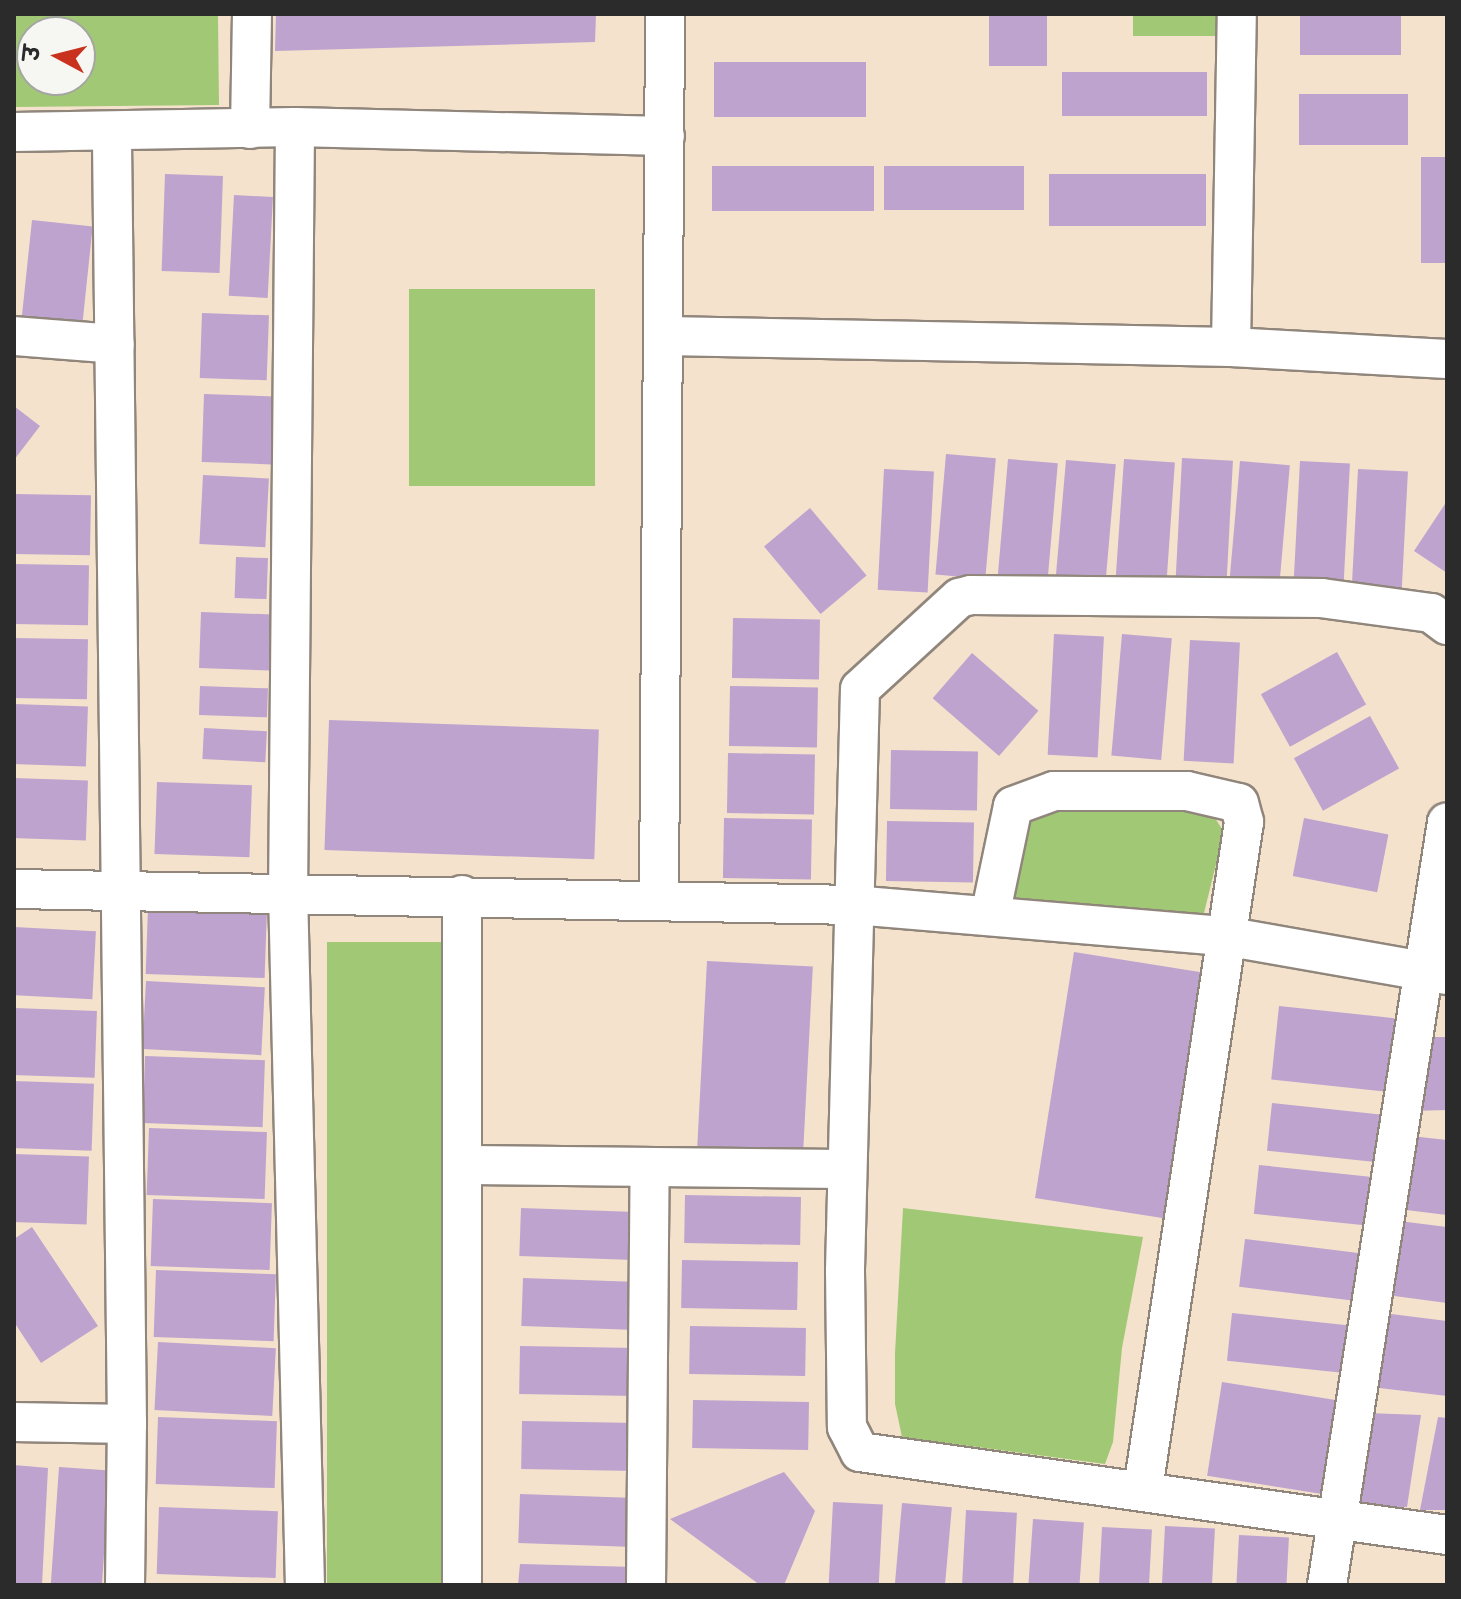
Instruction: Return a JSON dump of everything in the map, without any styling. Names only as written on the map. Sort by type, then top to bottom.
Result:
[{"type":"street","points":[[250,129],[252,14]]},
{"type":"street","points":[[659,898],[666,336],[665,14]]},
{"type":"street","points":[[1231,347],[1237,14]]},
{"type":"street","points":[[295,127],[288,891],[305,1585]]},
{"type":"street","points":[[14,132],[112,133],[295,127],[665,136]]},
{"type":"street","points":[[112,133],[127,1424],[125,1585]]},
{"type":"street","points":[[14,336],[115,344]]},
{"type":"street","points":[[666,336],[1231,347],[1447,359]]},
{"type":"street","points":[[1447,625],[1431,613],[1322,598],[959,598],[857,695],[847,1169],[847,1427],[860,1452],[1336,1515],[1447,1535]]},
{"type":"street","points":[[990,916],[1013,806],[1054,791],[1187,791],[1239,803],[1244,822],[1143,1489]]},
{"type":"street","points":[[1327,1585],[1336,1515],[1435,973],[1447,822]]},
{"type":"street","points":[[14,889],[122,887],[853,905],[1225,936],[1435,973]]},
{"type":"street","points":[[462,895],[465,1165],[462,1585]]},
{"type":"street","points":[[465,1165],[847,1169]]},
{"type":"street","points":[[646,1585],[650,1167]]},
{"type":"street","points":[[14,1422],[127,1424]]},
{"type":"green space","points":[[14,14],[218,14],[219,105],[14,107]]},
{"type":"green space","points":[[1133,14],[1223,14],[1223,36],[1133,36]]},
{"type":"green space","points":[[409,289],[595,289],[595,486],[409,486]]},
{"type":"green space","points":[[1173,808],[1211,812],[1224,832],[1203,917],[1012,901],[1029,822],[1057,809]]},
{"type":"green space","points":[[327,942],[447,942],[447,1585],[327,1585]]},
{"type":"green space","points":[[903,1208],[1143,1237],[1122,1348],[1113,1442],[1105,1464],[902,1437],[895,1404],[895,1353]]},
{"type":"building","points":[[276,14],[596,14],[595,42],[275,51]]},
{"type":"building","points":[[989,14],[1047,14],[1047,66],[989,66]]},
{"type":"building","points":[[1300,14],[1401,14],[1401,55],[1300,55]]},
{"type":"building","points":[[714,62],[866,62],[866,117],[714,117]]},
{"type":"building","points":[[1062,72],[1207,72],[1207,116],[1062,116]]},
{"type":"building","points":[[1299,94],[1408,94],[1408,145],[1299,145]]},
{"type":"building","points":[[1421,157],[1447,157],[1447,263],[1421,263]]},
{"type":"building","points":[[712,166],[874,166],[874,211],[712,211]]},
{"type":"building","points":[[884,166],[1024,166],[1024,210],[884,210]]},
{"type":"building","points":[[165,174],[223,176],[220,273],[162,271]]},
{"type":"building","points":[[1049,174],[1206,174],[1206,226],[1049,226]]},
{"type":"building","points":[[234,195],[273,197],[268,298],[229,296]]},
{"type":"building","points":[[32,220],[93,226],[82,327],[21,320]]},
{"type":"building","points":[[202,313],[269,315],[267,380],[200,378]]},
{"type":"building","points":[[204,394],[274,396],[272,464],[202,462]]},
{"type":"building","points":[[14,406],[40,426],[14,460]]},
{"type":"building","points":[[946,454],[996,458],[985,579],[935,575]]},
{"type":"building","points":[[1182,458],[1233,461],[1227,582],[1176,579]]},
{"type":"building","points":[[1008,459],[1058,463],[1047,585],[997,581]]},
{"type":"building","points":[[1124,459],[1175,463],[1166,583],[1116,580]]},
{"type":"building","points":[[1066,460],[1116,464],[1105,586],[1055,582]]},
{"type":"building","points":[[1240,461],[1290,465],[1279,587],[1229,583]]},
{"type":"building","points":[[1300,461],[1350,464],[1344,584],[1294,582]]},
{"type":"building","points":[[884,469],[934,472],[928,592],[878,590]]},
{"type":"building","points":[[1358,469],[1408,472],[1402,592],[1352,590]]},
{"type":"building","points":[[203,475],[269,478],[265,547],[199,544]]},
{"type":"building","points":[[14,494],[91,495],[90,555],[14,554]]},
{"type":"building","points":[[1447,501],[1447,573],[1414,551]]},
{"type":"building","points":[[810,508],[867,575],[821,614],[764,547]]},
{"type":"building","points":[[236,557],[268,558],[267,599],[235,598]]},
{"type":"building","points":[[14,564],[89,565],[88,625],[14,624]]},
{"type":"building","points":[[201,612],[272,614],[270,670],[199,668]]},
{"type":"building","points":[[733,618],[820,620],[819,680],[732,678]]},
{"type":"building","points":[[1054,634],[1104,637],[1098,757],[1048,755]]},
{"type":"building","points":[[1122,634],[1172,638],[1161,760],[1111,756]]},
{"type":"building","points":[[14,638],[88,639],[87,699],[14,698]]},
{"type":"building","points":[[1190,640],[1240,643],[1234,763],[1184,761]]},
{"type":"building","points":[[1337,652],[1366,704],[1290,747],[1261,694]]},
{"type":"building","points":[[972,653],[1038,711],[999,756],[933,698]]},
{"type":"building","points":[[200,686],[268,688],[267,717],[199,715]]},
{"type":"building","points":[[730,686],[818,688],[817,748],[729,746]]},
{"type":"building","points":[[14,704],[88,707],[86,767],[14,764]]},
{"type":"building","points":[[1370,716],[1399,768],[1323,811],[1294,758]]},
{"type":"building","points":[[329,720],[599,729],[594,859],[324,850]]},
{"type":"building","points":[[204,728],[267,731],[265,762],[202,759]]},
{"type":"building","points":[[891,750],[978,752],[977,811],[890,809]]},
{"type":"building","points":[[728,753],[815,755],[814,815],[727,813]]},
{"type":"building","points":[[14,778],[88,781],[86,841],[14,838]]},
{"type":"building","points":[[157,782],[252,785],[249,857],[154,854]]},
{"type":"building","points":[[724,818],[812,820],[811,880],[723,878]]},
{"type":"building","points":[[1304,818],[1388,834],[1377,892],[1293,876]]},
{"type":"building","points":[[887,821],[974,823],[973,883],[886,881]]},
{"type":"building","points":[[148,907],[267,911],[265,978],[146,974]]},
{"type":"building","points":[[14,927],[96,931],[92,999],[14,995]]},
{"type":"building","points":[[1074,952],[1204,973],[1165,1219],[1035,1198]]},
{"type":"building","points":[[707,961],[813,967],[803,1162],[697,1157]]},
{"type":"building","points":[[146,981],[265,987],[261,1055],[142,1049]]},
{"type":"building","points":[[1279,1006],[1394,1018],[1387,1092],[1271,1080]]},
{"type":"building","points":[[14,1008],[97,1011],[95,1078],[14,1075]]},
{"type":"building","points":[[1424,1037],[1447,1037],[1447,1110],[1411,1111]]},
{"type":"building","points":[[145,1056],[265,1060],[263,1127],[143,1123]]},
{"type":"building","points":[[14,1081],[94,1084],[92,1151],[14,1148]]},
{"type":"building","points":[[1272,1103],[1387,1115],[1382,1163],[1267,1151]]},
{"type":"building","points":[[149,1128],[267,1132],[265,1199],[147,1195]]},
{"type":"building","points":[[1411,1136],[1447,1140],[1447,1215],[1398,1209]]},
{"type":"building","points":[[14,1154],[89,1157],[87,1225],[14,1222]]},
{"type":"building","points":[[1259,1165],[1374,1177],[1369,1226],[1254,1214]]},
{"type":"building","points":[[685,1195],[801,1197],[800,1245],[684,1243]]},
{"type":"building","points":[[153,1199],[272,1203],[270,1270],[151,1266]]},
{"type":"building","points":[[521,1208],[636,1212],[634,1260],[519,1256]]},
{"type":"building","points":[[1399,1221],[1447,1227],[1447,1303],[1387,1295]]},
{"type":"building","points":[[32,1227],[98,1326],[41,1363],[14,1322],[14,1239]]},
{"type":"building","points":[[1245,1239],[1360,1253],[1354,1301],[1239,1287]]},
{"type":"building","points":[[682,1260],[798,1262],[797,1310],[681,1308]]},
{"type":"building","points":[[156,1270],[276,1274],[274,1341],[154,1337]]},
{"type":"building","points":[[523,1278],[639,1282],[637,1330],[521,1326]]},
{"type":"building","points":[[1232,1313],[1347,1325],[1342,1373],[1227,1361]]},
{"type":"building","points":[[1383,1313],[1447,1321],[1447,1396],[1371,1387]]},
{"type":"building","points":[[690,1326],[806,1328],[805,1376],[689,1374]]},
{"type":"building","points":[[158,1342],[276,1348],[272,1416],[154,1410]]},
{"type":"building","points":[[520,1346],[636,1348],[635,1396],[519,1394]]},
{"type":"building","points":[[1222,1382],[1342,1401],[1327,1495],[1207,1476]]},
{"type":"building","points":[[693,1400],[809,1402],[808,1450],[692,1448]]},
{"type":"building","points":[[1367,1413],[1421,1415],[1407,1507],[1349,1506]]},
{"type":"building","points":[[158,1417],[277,1421],[275,1488],[156,1484]]},
{"type":"building","points":[[1438,1417],[1447,1418],[1447,1510],[1420,1510]]},
{"type":"building","points":[[522,1421],[638,1423],[637,1471],[521,1469]]},
{"type":"building","points":[[14,1465],[48,1468],[42,1585],[14,1585]]},
{"type":"building","points":[[59,1467],[110,1471],[102,1585],[51,1585]]},
{"type":"building","points":[[784,1472],[815,1511],[784,1585],[760,1585],[670,1519]]},
{"type":"building","points":[[520,1494],[636,1498],[634,1547],[518,1543]]},
{"type":"building","points":[[833,1502],[883,1505],[879,1585],[829,1585]]},
{"type":"building","points":[[902,1503],[952,1507],[945,1585],[895,1585]]},
{"type":"building","points":[[159,1507],[278,1511],[276,1578],[157,1574]]},
{"type":"building","points":[[966,1510],[1017,1513],[1013,1585],[962,1585]]},
{"type":"building","points":[[1033,1519],[1084,1523],[1080,1585],[1028,1585]]},
{"type":"building","points":[[1165,1526],[1215,1529],[1212,1585],[1162,1585]]},
{"type":"building","points":[[1102,1527],[1152,1530],[1149,1585],[1099,1585]]},
{"type":"building","points":[[1239,1535],[1289,1538],[1286,1585],[1236,1585]]},
{"type":"building","points":[[520,1564],[636,1567],[636,1585],[518,1585]]}]
